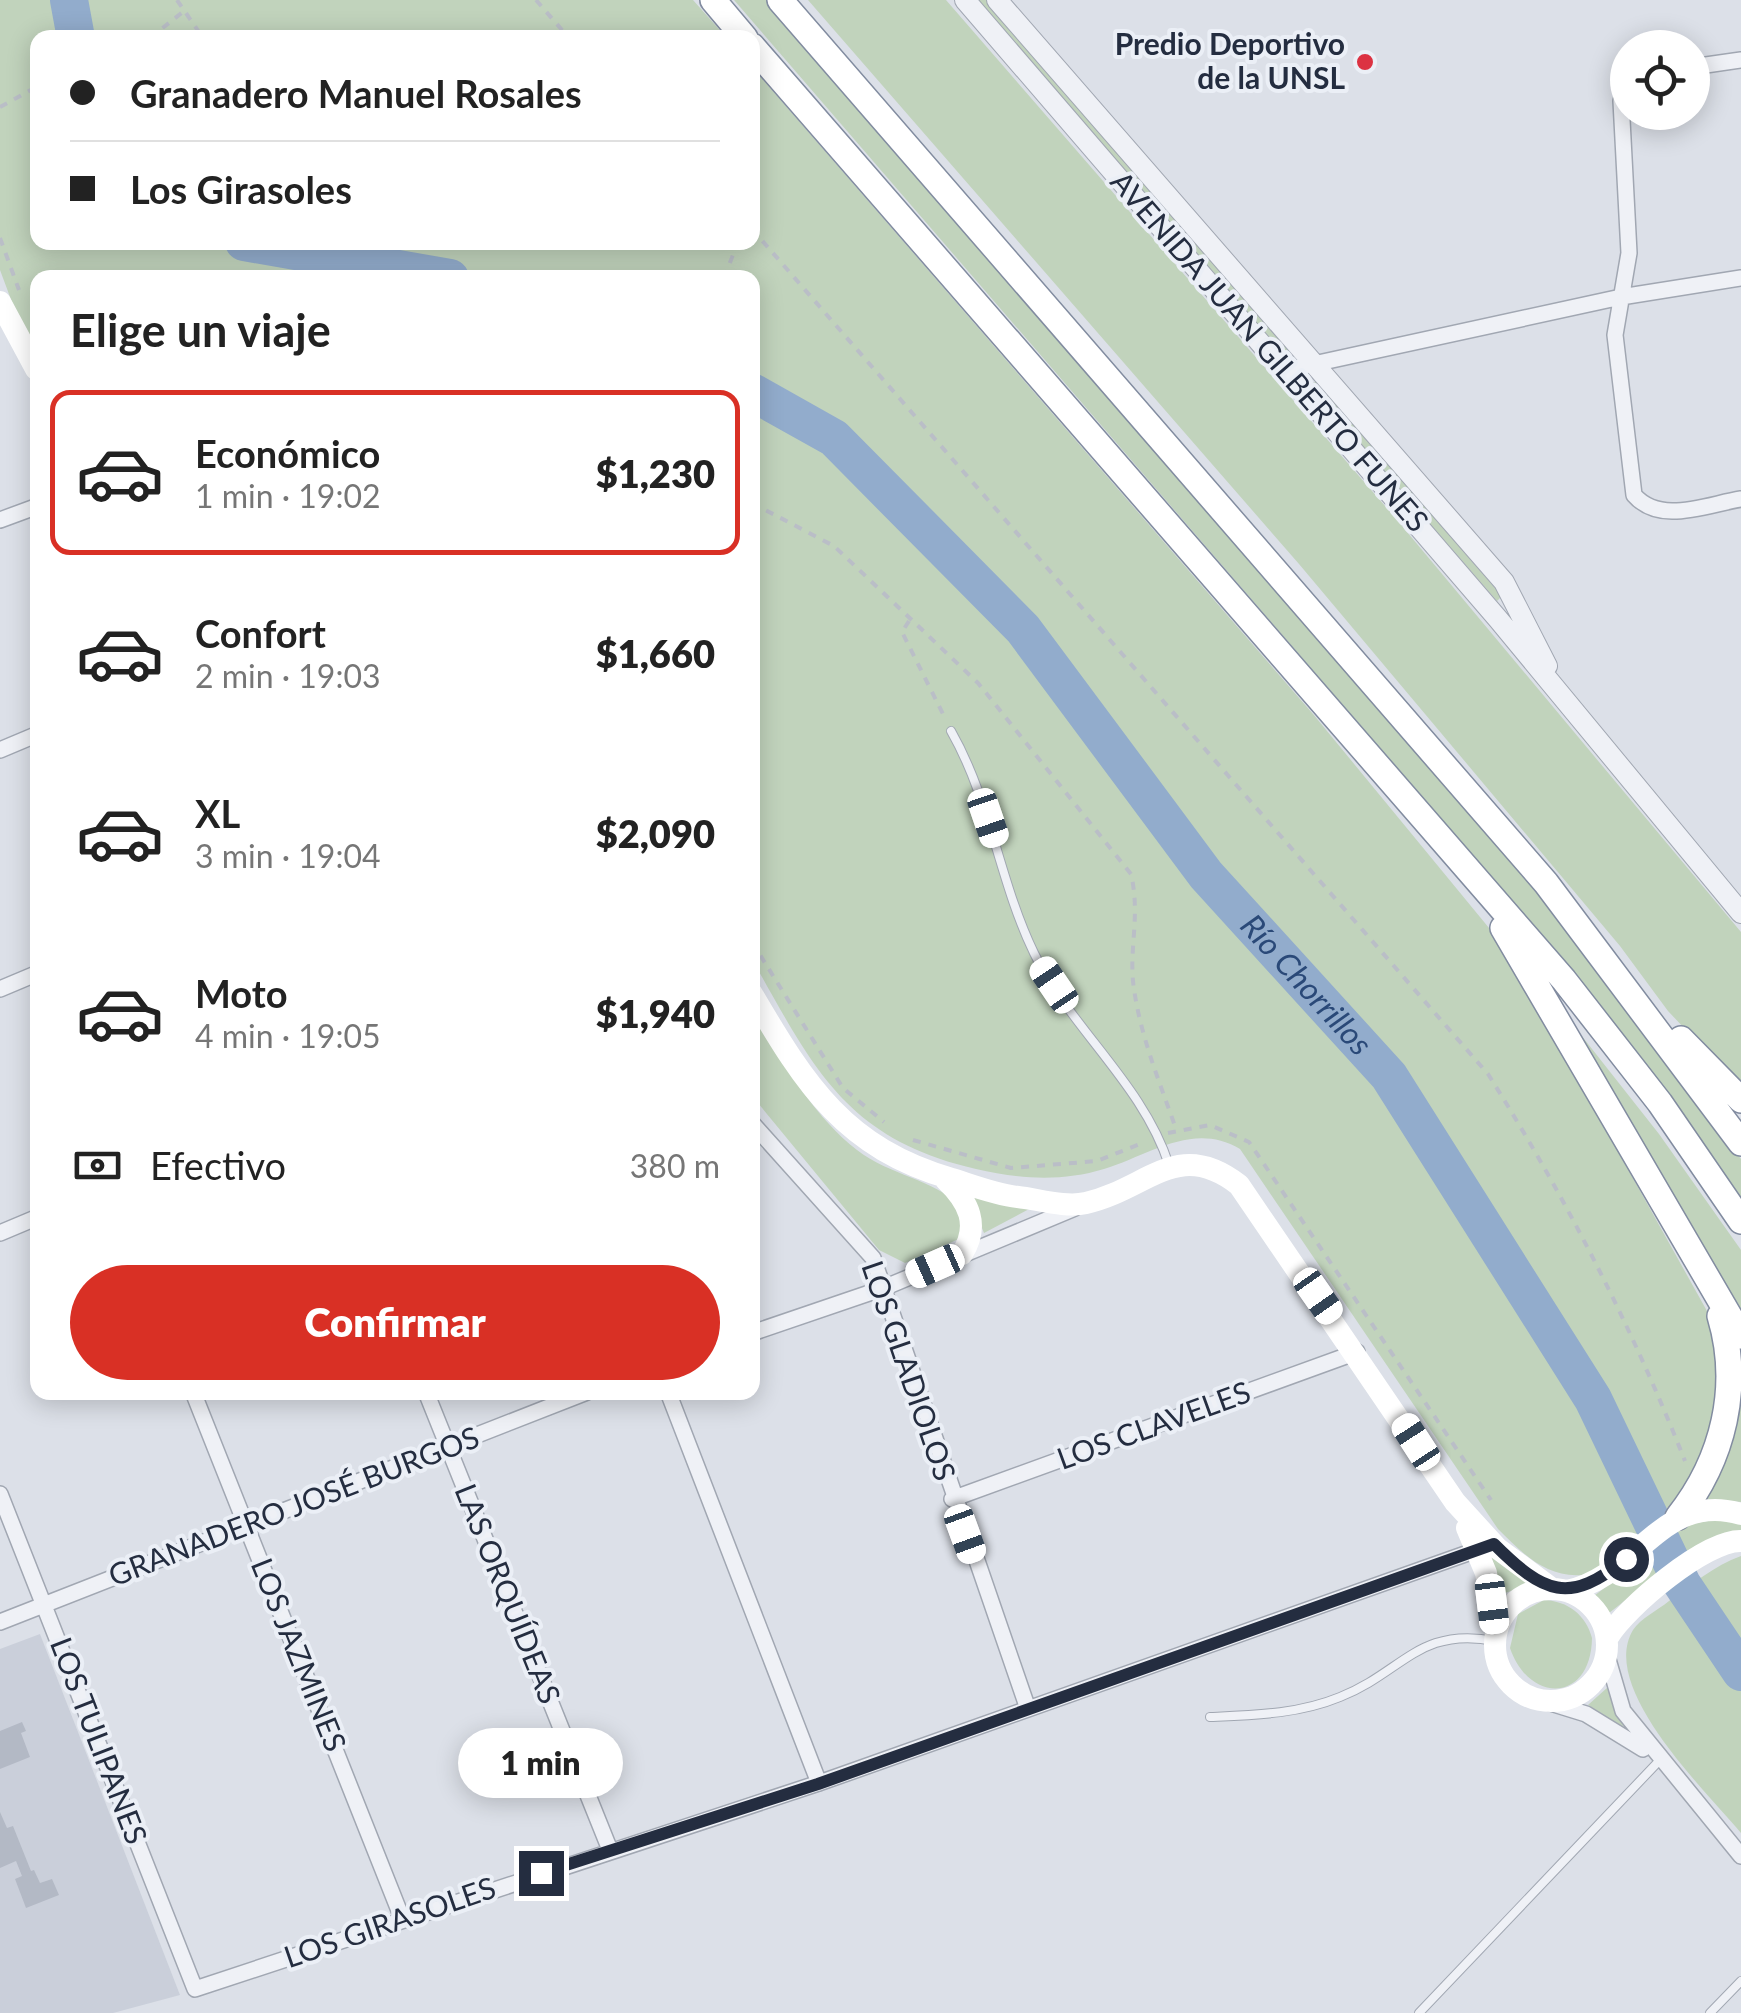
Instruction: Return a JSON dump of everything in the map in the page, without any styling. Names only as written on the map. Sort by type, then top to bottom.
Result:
[{"type":"highway","points":[[712,0],[738,30]]},
{"type":"highway","points":[[780,0],[1508,839],[1622,979],[1741,1143]]},
{"type":"highway","points":[[760,55],[1471,872],[1660,1103],[1741,1221]]},
{"type":"highway","points":[[1471,872],[1741,1336]]},
{"type":"highway","points":[[1622,979],[1741,1100]]},
{"type":"highway","points":[[1678,1517],[1698,1491],[1722,1433],[1730,1398],[1730,1346],[1712,1292]]},
{"type":"main road","points":[[10,297],[30,350]]},
{"type":"main road","points":[[0,342],[30,364]]},
{"type":"main road","points":[[760,1007],[781,1042],[840,1119],[874,1148],[944,1177],[998,1194],[1083,1204],[1188,1163],[1212,1166],[1239,1185],[1357,1352],[1486,1547],[1594,1608],[1607,1646]]},
{"type":"main road","points":[[944,1177],[966,1202],[971,1218],[972,1232],[962,1254]]},
{"type":"main road","points":[[1496,1637],[1507,1610],[1520,1598],[1600,1580],[1678,1517],[1705,1506],[1741,1514]]},
{"type":"main road","points":[[1486,1547],[1503,1674],[1528,1696],[1561,1701],[1588,1688],[1628,1612],[1692,1562],[1728,1541],[1741,1541]]},
{"type":"street","name":"AVENIDA JUAN GILBERTO FUNES","points":[[965,0],[1286,370],[1741,913]]},
{"type":"street","name":"AVENIDA JUAN GILBERTO FUNES","points":[[998,0],[1504,582],[1569,708]]},
{"type":"street","points":[[1710,65],[1741,60]]},
{"type":"street","points":[[1622,130],[1629,253],[1615,335],[1634,495],[1647,509],[1661,513],[1741,499]]},
{"type":"street","points":[[1286,370],[1621,298],[1741,278]]},
{"type":"street","points":[[0,520],[30,509]]},
{"type":"street","points":[[0,750],[30,737]]},
{"type":"street","points":[[0,989],[30,977]]},
{"type":"street","name":"LOS GLADIOLOS","points":[[760,1132],[873,1258],[952,1500],[1028,1709]]},
{"type":"street","points":[[760,1330],[882,1289],[1083,1204]]},
{"type":"street","points":[[0,1233],[30,1220]]},
{"type":"street","name":"LOS CLAVELES","points":[[952,1500],[1357,1352]]},
{"type":"street","name":"LOS JAZMINES","points":[[197,1400],[402,1918]]},
{"type":"street","name":"LAS ORQUÍDEAS","points":[[429,1400],[610,1850]]},
{"type":"street","name":"GRANADERO JOSÉ BURGOS","points":[[0,1622],[568,1400]]},
{"type":"street","points":[[671,1400],[818,1784]]},
{"type":"street","name":"LOS TULIPANES","points":[[0,1494],[195,1989]]},
{"type":"street","name":"LOS GIRASOLES","points":[[195,1989],[818,1784],[1486,1547]]},
{"type":"street","points":[[1607,1646],[1622,1710],[1741,1856]]},
{"type":"street","points":[[1544,1701],[1605,1724],[1659,1760]]},
{"type":"lane","points":[[951,731],[970,764],[1014,904],[1035,956],[1152,1124],[1170,1169]]},
{"type":"lane","points":[[1210,1717],[1295,1711],[1343,1696],[1446,1637],[1496,1637]]},
{"type":"lane","points":[[1419,2013],[1659,1760]]},
{"type":"lane","points":[[1710,2013],[1741,1981]]},
{"type":"path","points":[[177,0],[197,30]]},
{"type":"path","points":[[536,0],[562,30]]},
{"type":"path","points":[[160,30],[184,11]]},
{"type":"path","points":[[0,107],[30,89]]},
{"type":"path","points":[[0,238],[10,297]]},
{"type":"path","points":[[760,238],[1488,1074],[1546,1167],[1636,1339],[1698,1491]]},
{"type":"path","points":[[760,507],[834,546],[978,684],[1132,874],[1139,907],[1133,984],[1146,1044],[1176,1130]]},
{"type":"path","points":[[909,621],[902,632],[951,731]]},
{"type":"shaded area","points":[[40,1634],[180,1995],[113,2013],[0,2013],[0,1649]]},
{"type":"green space","points":[[0,0],[693,0],[720,30],[30,30],[30,250],[760,250],[760,76],[1313,714],[1503,945],[1712,1320],[1722,1379],[1707,1445],[1682,1495],[1595,1570],[1569,1575],[1546,1568],[1498,1529],[1240,1149],[1223,1141],[1188,1139],[1104,1169],[1072,1176],[1024,1177],[976,1169],[932,1156],[895,1139],[864,1118],[816,1066],[760,973],[760,270],[30,270],[30,337],[19,321],[0,270]]},
{"type":"green space","points":[[734,0],[767,0],[1537,890],[1741,1159],[1741,1198],[1543,937]]},
{"type":"green space","points":[[808,0],[946,0],[1392,514],[1741,932],[1741,1088],[1668,1011],[1620,946],[1299,564]]},
{"type":"green space","points":[[976,0],[986,0],[1290,352],[1280,350]]},
{"type":"green space","points":[[1316,381],[1502,596],[1497,601],[1310,386]]},
{"type":"green space","points":[[760,1026],[799,1086],[841,1136],[870,1159],[937,1189],[959,1205],[961,1238],[905,1263],[879,1250],[760,1106]]},
{"type":"green space","points":[[1581,1035],[1659,1134],[1741,1250],[1741,1309],[1604,1085]]},
{"type":"green space","points":[[969,1196],[1031,1208],[984,1233]]},
{"type":"green space","points":[[1741,1388],[1741,1502],[1702,1499],[1731,1435]]},
{"type":"green space","points":[[1719,1519],[1741,1522],[1741,1530],[1695,1546],[1609,1613],[1594,1596],[1686,1525]]},
{"type":"green space","points":[[1490,1552],[1529,1585],[1502,1594]]},
{"type":"green space","points":[[1741,1556],[1741,1833],[1661,1738],[1630,1680],[1626,1654],[1633,1630],[1640,1622],[1704,1576]]},
{"type":"green space","points":[[1544,1600],[1575,1611],[1592,1638],[1589,1659],[1581,1675],[1558,1688],[1544,1687],[1531,1679],[1510,1648],[1518,1614]]},
{"type":"green space","points":[[1608,1687],[1624,1728],[1588,1705]]},
{"type":"building","points":[[22,1722],[26,1731],[21,1733],[30,1757],[0,1769],[0,1731]]},
{"type":"building","points":[[0,1812],[7,1828],[13,1826],[31,1871],[40,1883],[52,1879],[59,1895],[26,1908],[15,1879],[22,1876],[16,1861],[0,1868]]},
{"type":"waterway","name":"Río Chorrillos","points":[[69,0],[75,30]]},
{"type":"waterway","name":"Río Chorrillos","points":[[290,250],[404,270]]},
{"type":"waterway","name":"Río Chorrillos","points":[[760,396],[834,438],[1023,629],[1206,875],[1389,1076],[1593,1399],[1682,1584],[1741,1672]]},
{"type":"place","name":"Predio Deportivo de la UNSL","points":[[1365,62]]},
{"type":"route","points":[[541,1873],[818,1784],[1494,1544],[1527,1574],[1551,1588],[1568,1591],[1600,1580],[1626,1559]]}]
